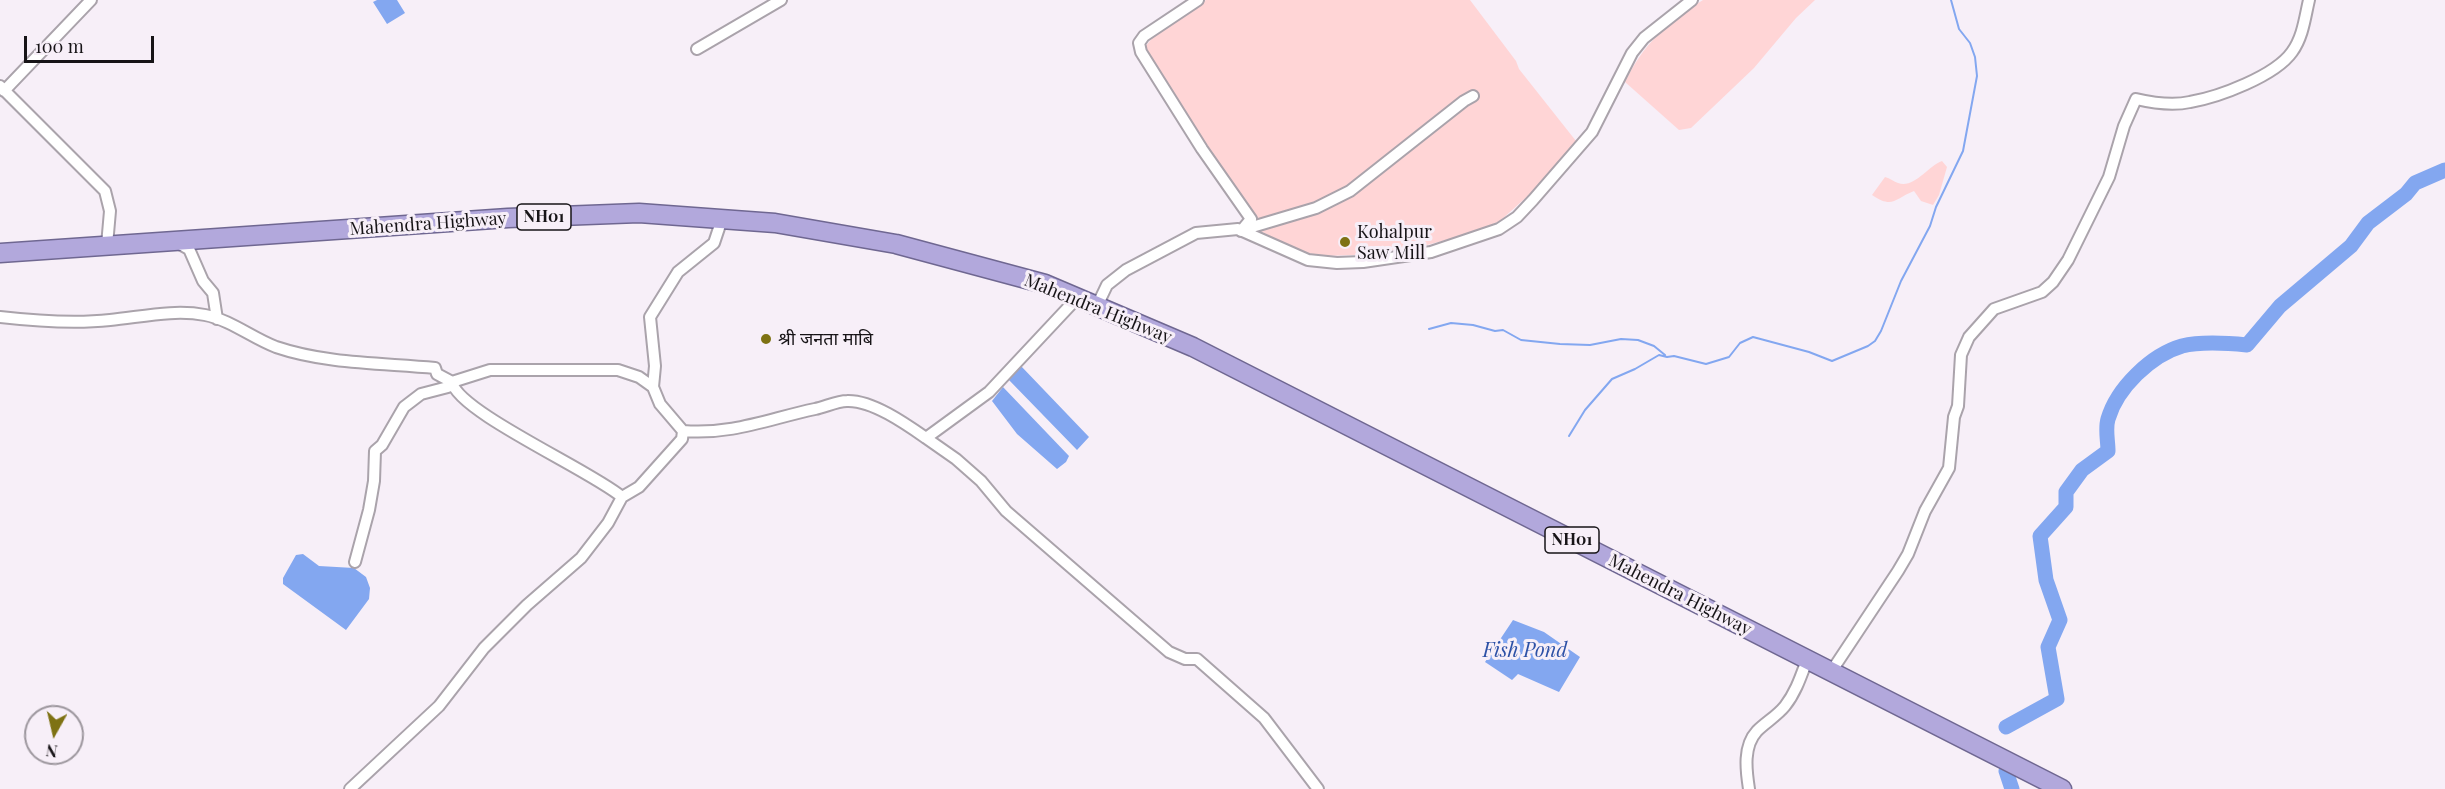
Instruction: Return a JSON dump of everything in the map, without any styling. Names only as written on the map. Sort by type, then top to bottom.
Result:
[{"type":"highway","name":"Mahendra Highway","points":[[0,253],[508,218],[627,213],[775,223],[896,244],[1045,284],[1193,347],[2062,789]]},
{"type":"street","points":[[92,0],[2,88],[105,191],[110,211],[107,245]]},
{"type":"street","points":[[697,49],[781,0]]},
{"type":"street","points":[[1198,0],[1144,36],[1139,43],[1141,52],[1202,149],[1251,219],[1241,231]]},
{"type":"street","points":[[1097,306],[1107,285],[1126,270],[1196,233],[1238,229],[1308,260],[1337,263],[1363,262],[1431,252],[1499,229],[1517,217],[1592,132],[1632,53],[1644,38],[1692,0]]},
{"type":"street","points":[[1831,672],[1908,554],[1925,511],[1949,468],[1954,417],[1958,406],[1961,355],[1969,337],[1994,309],[2042,292],[2053,282],[2068,260],[2109,177],[2124,126],[2136,99],[2157,104],[2190,102],[2257,78],[2284,61],[2293,51],[2301,36],[2309,0]]},
{"type":"street","points":[[1241,231],[1316,208],[1350,191],[1473,96]]},
{"type":"street","points":[[722,219],[714,243],[678,272],[650,317],[655,366],[653,387],[660,404],[683,431],[715,433],[745,428],[779,416],[847,401],[874,407],[956,459],[981,482],[1006,511],[1169,652],[1185,659],[1197,659],[1240,695],[1264,718],[1318,789]]},
{"type":"street","points":[[172,241],[189,249],[203,281],[213,293],[217,319]]},
{"type":"street","points":[[926,438],[989,392],[1078,297]]},
{"type":"street","points":[[0,317],[89,321],[186,314],[206,315],[240,328],[274,346],[298,353],[378,364],[435,368],[438,374],[452,382]]},
{"type":"street","points":[[355,562],[369,510],[374,481],[375,451],[382,445],[404,407],[421,394],[448,387],[452,382],[490,370],[618,370],[639,377],[653,387]]},
{"type":"street","points":[[452,382],[453,390],[498,424],[585,472],[622,497]]},
{"type":"street","points":[[350,789],[439,706],[484,648],[527,605],[581,558],[608,523],[622,497],[639,487],[682,439],[683,431]]},
{"type":"street","points":[[1749,789],[1746,761],[1749,746],[1756,732],[1771,721],[1786,705],[1796,688],[1807,660]]},
{"type":"shaded area","points":[[1206,0],[1470,0],[1516,61],[1519,69],[1576,141],[1531,193],[1500,221],[1469,234],[1419,247],[1354,255],[1324,256],[1303,252],[1262,232],[1193,129],[1144,48],[1159,30]]},
{"type":"shaded area","points":[[1703,0],[1815,0],[1796,18],[1754,68],[1691,128],[1679,130],[1625,82],[1640,56],[1658,35],[1678,17]]},
{"type":"shaded area","points":[[1942,161],[1947,167],[1939,195],[1933,205],[1921,201],[1914,191],[1889,202],[1872,195],[1885,177],[1898,183],[1910,183]]},
{"type":"water","points":[[397,0],[405,13],[387,24],[373,2]]},
{"type":"water","points":[[1021,366],[1089,437],[1077,450],[1008,379]]},
{"type":"water","points":[[1003,387],[1069,456],[1066,462],[1057,469],[1017,434],[992,401]]},
{"type":"water","points":[[303,554],[319,566],[354,568],[366,577],[370,588],[369,599],[346,630],[283,584],[283,578],[296,555]]},
{"type":"water","name":"Fish Pond","points":[[1513,620],[1544,632],[1580,657],[1559,692],[1518,674],[1512,680],[1485,662]]},
{"type":"waterway","points":[[1569,436],[1585,410],[1612,379],[1659,355],[1674,356],[1706,364],[1729,357],[1740,343],[1753,337],[1809,352],[1832,361],[1875,341],[1963,151],[1977,76],[1975,57],[1970,43],[1959,29],[1951,0]]},
{"type":"waterway","points":[[2006,727],[2057,699],[2048,647],[2060,620],[2046,580],[2040,536],[2066,507],[2066,492],[2082,470],[2108,451],[2108,419],[2112,407],[2127,385],[2147,365],[2170,350],[2190,344],[2247,345],[2280,306],[2351,246],[2368,223],[2406,194],[2415,183],[2445,170]]},
{"type":"waterway","points":[[1429,329],[1451,323],[1473,325],[1495,331],[1503,330],[1521,340],[1560,344],[1590,345],[1621,339],[1638,340],[1654,346],[1665,355]]},
{"type":"waterway","points":[[2006,771],[2012,789]]},
{"type":"place","name":"Kohalpur Saw Mill","points":[[1345,242]]},
{"type":"place","name":"श्री जनता माबि","points":[[766,339]]}]
